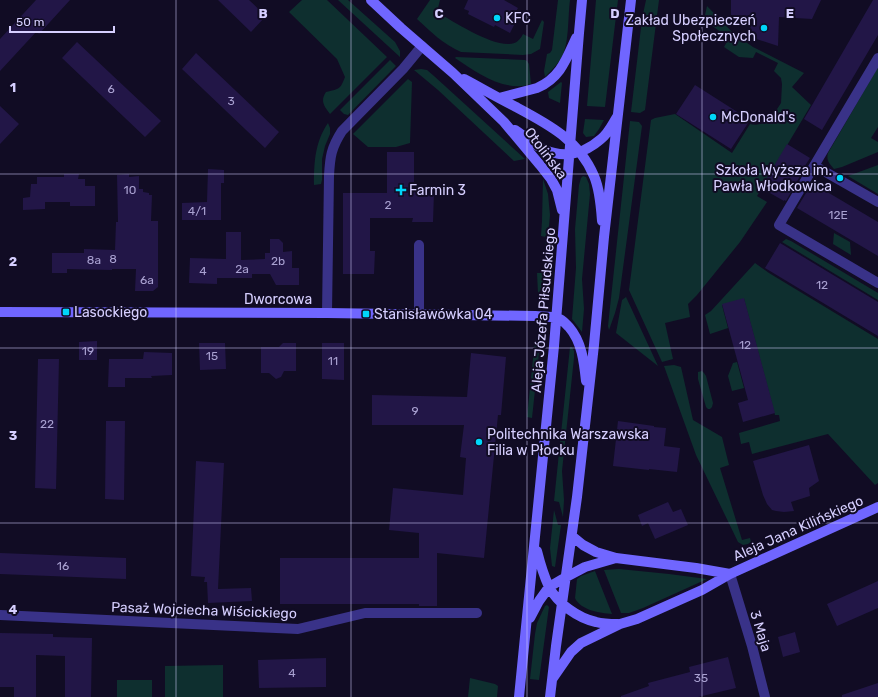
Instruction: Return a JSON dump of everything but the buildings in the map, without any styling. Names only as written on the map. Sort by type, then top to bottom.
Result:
[{"type":"main road","name":"Otolińska","points":[[371,0],[504,122],[540,164],[557,190],[562,208],[564,228]]},
{"type":"main road","name":"Aleja Józefa Piłsudskiego","points":[[519,697],[557,318],[582,0]]},
{"type":"main road","points":[[551,695],[562,603],[578,497],[604,237],[631,0]]},
{"type":"main road","points":[[499,98],[537,88],[552,79],[563,67],[579,33]]},
{"type":"main road","name":"Otolińska","points":[[453,74],[545,122],[571,142],[587,160],[595,178],[600,198],[604,237]]},
{"type":"main road","name":"Otolińska","points":[[504,122],[543,149],[570,155],[580,152],[602,139],[618,116]]},
{"type":"main road","name":"Dworcowa","points":[[0,312],[327,313],[535,316],[557,318]]},
{"type":"main road","points":[[557,318],[566,324],[578,341],[584,360],[588,401]]},
{"type":"main road","name":"Aleja Jana Kilińskiego","points":[[620,624],[637,619],[702,590],[730,574],[878,507]]},
{"type":"main road","name":"Aleja Jana Kilińskiego","points":[[572,536],[583,545],[596,552],[616,558],[696,568],[730,574]]},
{"type":"main road","points":[[535,544],[539,561],[549,587],[562,603],[573,612],[589,619],[602,623],[620,624]]},
{"type":"main road","points":[[527,623],[539,600],[549,587],[585,567],[616,558]]},
{"type":"main road","points":[[552,680],[566,658],[581,643],[620,624]]},
{"type":"street","points":[[327,313],[329,176],[332,150],[335,141],[342,131],[403,69],[422,46]]},
{"type":"street","points":[[878,58],[780,225],[878,283]]},
{"type":"street","points":[[814,166],[878,202]]},
{"type":"street","points":[[419,315],[420,245]]},
{"type":"street","name":"3 Maja","points":[[730,574],[752,646],[765,697]]},
{"type":"street","name":"Pasaż Wojciecha Wiścickiego","points":[[0,615],[298,629],[365,613],[477,613]]},
{"type":"green space","points":[[302,0],[327,0],[387,57],[330,114],[323,101],[324,95],[326,92],[338,88],[342,84],[345,77],[337,59],[289,12]]},
{"type":"green space","points":[[338,0],[348,0],[395,42],[400,51],[400,57]]},
{"type":"green space","points":[[430,0],[440,0],[437,12],[482,37],[501,43],[514,43],[519,40],[523,34],[533,39],[542,20],[544,22],[540,49],[531,54],[523,55],[461,52],[432,33],[417,19]]},
{"type":"green space","points":[[558,0],[570,0],[565,49],[553,69],[545,77],[544,71],[547,54],[552,50]]},
{"type":"green space","points":[[596,0],[618,0],[605,107],[587,106]]},
{"type":"green space","points":[[646,0],[659,0],[645,110],[640,113],[631,112],[642,19]]},
{"type":"green space","points":[[707,6],[734,34],[753,47],[804,73],[792,87],[811,105],[757,196],[767,202],[740,242],[688,304],[690,317],[665,323],[673,359],[662,362],[629,290],[651,120],[675,114],[732,153],[750,124],[755,125],[768,123],[781,103],[781,78],[774,71],[778,63],[756,52],[753,58],[739,57],[724,47],[729,38],[704,20]]},
{"type":"green space","points":[[455,58],[525,60],[529,64],[531,84],[511,86],[491,80]]},
{"type":"green space","points":[[390,60],[396,66],[348,115],[344,114],[340,110]]},
{"type":"green space","points":[[878,67],[878,127],[871,138],[878,142],[878,152],[834,169],[828,161],[828,153]]},
{"type":"green space","points":[[414,70],[427,70],[434,76],[525,159],[514,161],[438,90]]},
{"type":"green space","points":[[408,79],[412,82],[410,143],[396,147],[368,147],[353,134]]},
{"type":"green space","points":[[561,82],[560,103],[549,98],[548,92]]},
{"type":"green space","points":[[585,119],[604,120],[594,136],[586,137],[583,133]]},
{"type":"green space","points":[[630,121],[639,122],[642,126],[619,298],[609,330],[608,326]]},
{"type":"green space","points":[[328,123],[330,134],[322,159],[322,180],[321,184],[314,185],[316,152],[320,137]]},
{"type":"green space","points":[[878,165],[878,194],[848,176]]},
{"type":"green space","points":[[583,176],[586,177],[589,184],[590,194],[582,279],[584,309],[582,332],[572,319],[576,268],[575,229],[579,185]]},
{"type":"green space","points":[[543,179],[548,194],[550,215],[544,282],[542,289],[538,293],[537,273],[543,273],[546,237],[541,236]]},
{"type":"green space","points":[[834,233],[850,242],[851,255],[833,244]]},
{"type":"green space","points":[[786,239],[878,293],[878,300],[782,242]]},
{"type":"green space","points":[[755,263],[878,339],[878,483],[875,485],[828,434],[752,454],[749,442],[741,444],[739,433],[780,421],[779,415],[775,415],[744,299],[722,305],[728,328],[710,334],[705,315],[711,311]]},
{"type":"green space","points":[[626,297],[658,366],[616,333],[622,300]]},
{"type":"green space","points":[[535,339],[539,353],[532,418],[527,417]]},
{"type":"green space","points":[[570,347],[572,347],[574,351],[574,358],[562,471],[564,500],[563,517],[559,502],[554,501]]},
{"type":"green space","points":[[737,362],[744,388],[732,391],[728,376],[733,363]]},
{"type":"green space","points":[[674,365],[681,367],[693,420],[722,437],[729,465],[720,468],[742,540],[750,538],[751,542],[748,544],[743,545],[738,542],[696,455],[664,366]]},
{"type":"green space","points":[[702,371],[706,376],[713,403],[710,409],[706,407],[698,379],[698,372]]},
{"type":"green space","points":[[554,510],[558,525],[561,525],[555,567],[552,566],[550,548]]},
{"type":"green space","points":[[619,569],[707,579],[643,608],[629,613],[621,613],[604,570]]},
{"type":"green space","points":[[595,571],[612,614],[596,612],[586,608],[575,598],[577,579]]},
{"type":"green space","points":[[547,605],[549,607],[539,680],[530,679],[537,623],[545,606]]},
{"type":"green space","points":[[223,665],[223,697],[165,697],[165,666]]},
{"type":"green space","points":[[470,678],[498,686],[497,697],[468,697]]},
{"type":"green space","points":[[117,680],[152,680],[152,697],[117,697]]},
{"type":"place","name":"KFC","points":[[497,18]]},
{"type":"place","name":"Zakład Ubezpieczeń Społecznych","points":[[764,28]]},
{"type":"place","name":"McDonald's","points":[[713,117]]},
{"type":"place","name":"Szkoła Wyższa im. Pawła Włodkowica","points":[[840,178]]},
{"type":"place","name":"Farmin 3","points":[[401,190]]},
{"type":"place","name":"Lasockiego","points":[[66,312]]},
{"type":"place","name":"Stanisławówka 04","points":[[366,314]]},
{"type":"place","name":"Politechnika Warszawska Filia w Płocku","points":[[479,442]]}]
